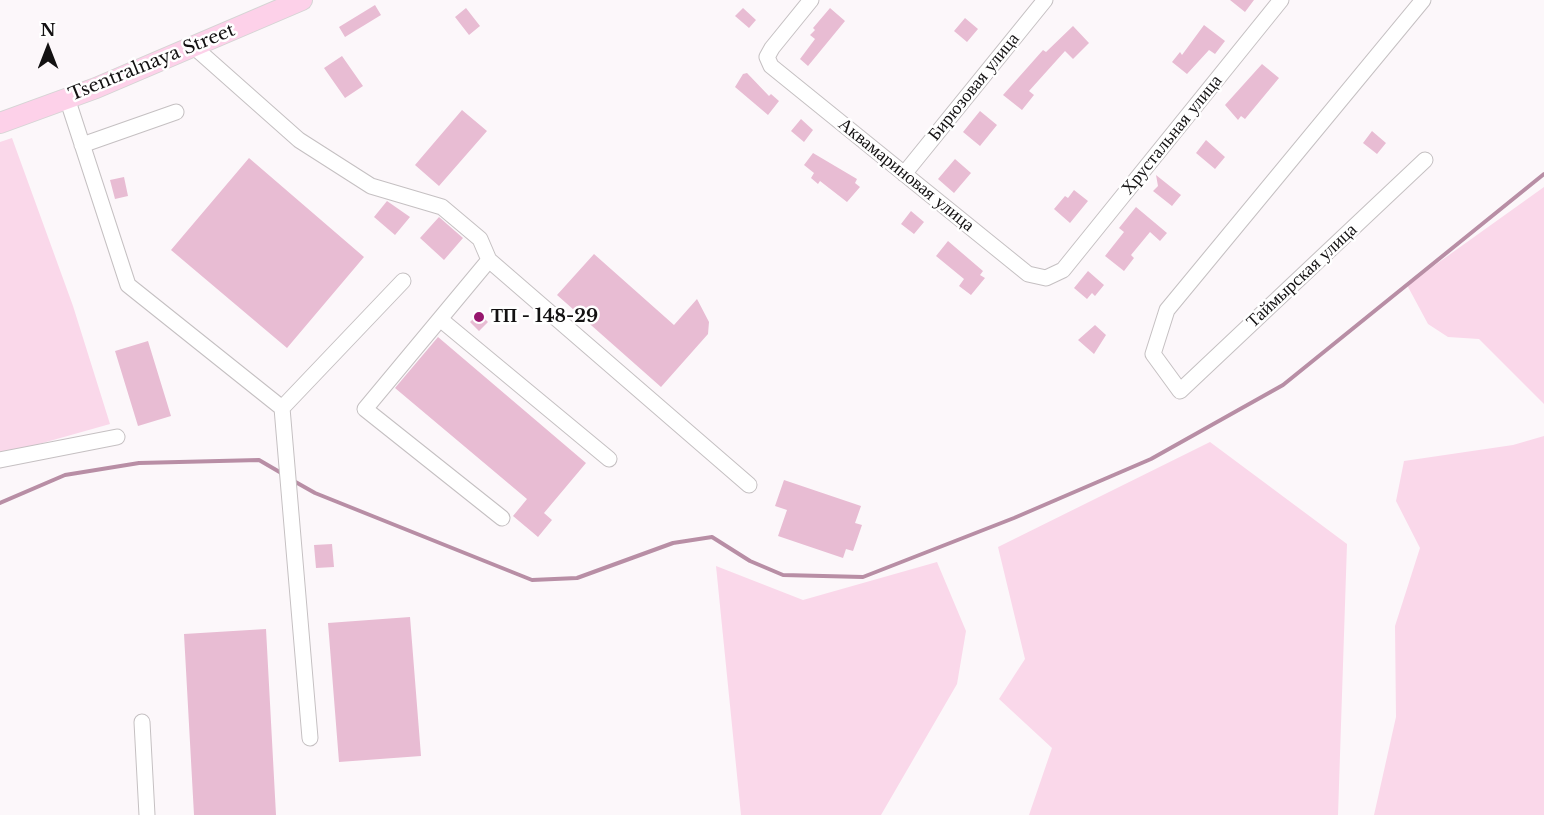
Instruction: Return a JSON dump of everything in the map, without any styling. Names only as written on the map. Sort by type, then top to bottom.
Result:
[{"type":"main road","name":"Tsentralnaya Street","points":[[0,123],[67,98],[302,0]]},
{"type":"street","name":"Аквамариновая улица","points":[[811,0],[772,48],[767,57],[771,66],[1028,274],[1046,278],[1063,270]]},
{"type":"street","name":"Бирюзовая улица","points":[[904,174],[1044,0]]},
{"type":"street","name":"Хрустальная улица","points":[[1063,270],[1281,0]]},
{"type":"street","name":"Таймырская улица","points":[[1423,0],[1167,310],[1153,354],[1180,391],[1425,160]]},
{"type":"street","points":[[193,46],[299,140],[371,186],[442,207],[480,239],[489,260],[749,485]]},
{"type":"street","points":[[67,98],[128,285],[282,408],[310,738]]},
{"type":"street","points":[[82,145],[176,112]]},
{"type":"street","points":[[489,260],[365,409],[502,518]]},
{"type":"street","points":[[282,408],[403,281]]},
{"type":"street","points":[[440,319],[609,459]]},
{"type":"street","points":[[0,460],[117,437]]},
{"type":"street","points":[[142,722],[147,815]]},
{"type":"shaded area","points":[[12,138],[73,306],[110,424],[0,455],[0,142]]},
{"type":"shaded area","points":[[1544,187],[1544,404],[1479,339],[1448,337],[1428,324],[1407,285]]},
{"type":"shaded area","points":[[1544,436],[1544,815],[1374,815],[1396,717],[1395,626],[1420,548],[1396,501],[1404,461],[1513,445]]},
{"type":"shaded area","points":[[1210,442],[1347,544],[1338,815],[1029,815],[1052,748],[999,699],[1025,659],[998,547]]},
{"type":"shaded area","points":[[937,562],[966,631],[957,684],[881,815],[741,815],[716,566],[803,600]]},
{"type":"building","points":[[1230,0],[1254,0],[1245,12]]},
{"type":"building","points":[[375,5],[381,15],[345,37],[339,27]]},
{"type":"building","points":[[466,8],[480,26],[469,35],[455,17]]},
{"type":"building","points":[[743,8],[756,20],[749,28],[735,16]]},
{"type":"building","points":[[830,8],[845,21],[808,66],[800,59],[815,39],[810,35],[815,30],[813,28]]},
{"type":"building","points":[[965,18],[978,29],[967,42],[954,31]]},
{"type":"building","points":[[1204,25],[1225,41],[1215,54],[1209,50],[1187,74],[1172,62],[1180,52],[1182,55]]},
{"type":"building","points":[[1073,26],[1089,43],[1073,59],[1065,51],[1029,91],[1034,95],[1022,110],[1003,95],[1043,50],[1046,52]]},
{"type":"building","points":[[342,56],[363,86],[345,98],[324,68]]},
{"type":"building","points":[[1262,64],[1279,78],[1245,119],[1241,116],[1238,120],[1225,105]]},
{"type":"building","points":[[747,73],[769,96],[771,94],[779,101],[768,115],[735,87],[743,74]]},
{"type":"building","points":[[462,110],[487,131],[439,186],[415,165]]},
{"type":"building","points":[[980,111],[997,125],[980,146],[963,132]]},
{"type":"building","points":[[801,119],[813,130],[804,142],[791,131]]},
{"type":"building","points":[[1372,131],[1386,143],[1377,154],[1363,143]]},
{"type":"building","points":[[1206,140],[1225,157],[1215,169],[1196,153]]},
{"type":"building","points":[[813,153],[857,179],[855,183],[860,187],[847,202],[820,181],[818,184],[811,178],[814,173],[804,165]]},
{"type":"building","points":[[249,158],[364,257],[287,348],[171,250]]},
{"type":"building","points":[[955,159],[971,173],[954,193],[938,179]]},
{"type":"building","points":[[1156,175],[1181,195],[1172,206],[1153,191],[1158,186]]},
{"type":"building","points":[[124,177],[128,196],[115,199],[110,180]]},
{"type":"building","points":[[1074,190],[1088,201],[1070,223],[1054,209],[1065,196],[1068,198]]},
{"type":"building","points":[[387,201],[410,217],[395,235],[374,217]]},
{"type":"building","points":[[1136,207],[1167,233],[1160,241],[1150,232],[1131,255],[1134,258],[1124,271],[1105,256],[1124,232],[1119,228]]},
{"type":"building","points":[[911,211],[924,222],[914,234],[901,224]]},
{"type":"building","points":[[439,217],[463,238],[444,260],[420,238]]},
{"type":"building","points":[[948,241],[983,271],[980,275],[985,278],[971,295],[959,286],[964,279],[936,256]]},
{"type":"building","points":[[594,254],[674,325],[697,299],[709,322],[708,334],[661,387],[557,295]]},
{"type":"building","points":[[1088,271],[1104,285],[1095,296],[1092,293],[1087,299],[1074,288]]},
{"type":"building","name":"ТП - 148-29","points":[[479,313],[488,322],[479,331],[470,322]]},
{"type":"building","points":[[1095,325],[1106,335],[1094,354],[1078,340]]},
{"type":"building","points":[[438,337],[586,463],[544,513],[552,520],[538,537],[513,516],[527,499],[395,388]]},
{"type":"building","points":[[148,341],[171,416],[138,426],[115,351]]},
{"type":"building","points":[[784,480],[861,506],[855,523],[862,525],[853,551],[846,549],[843,558],[778,536],[787,510],[775,506]]},
{"type":"building","points":[[332,544],[334,567],[316,568],[314,545]]},
{"type":"building","points":[[410,617],[421,756],[339,762],[328,623]]},
{"type":"building","points":[[266,629],[276,815],[194,815],[184,634]]},
{"type":"waterway","points":[[292,480],[315,493],[532,580],[577,578],[673,543],[712,537],[750,561],[783,575],[863,577],[1014,518],[1151,459],[1283,385],[1544,174]]},
{"type":"waterway","points":[[0,503],[65,475],[139,463],[259,460],[283,474]]},
{"type":"place","name":"ТП - 148-29","points":[[479,317]]}]
